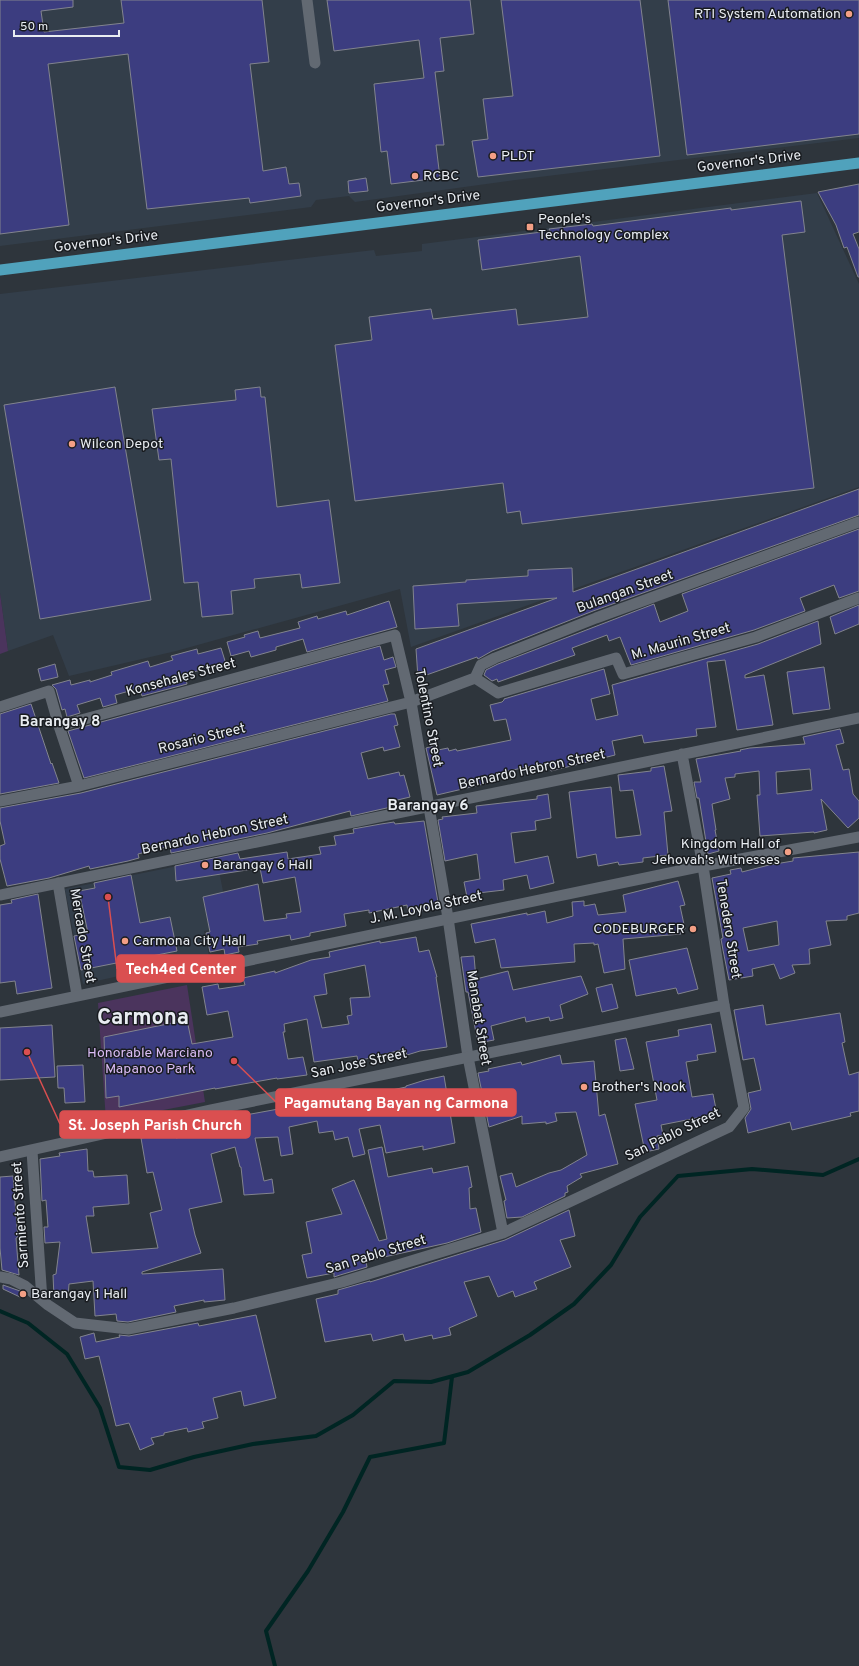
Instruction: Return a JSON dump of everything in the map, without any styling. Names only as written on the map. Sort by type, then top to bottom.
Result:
[{"type":"highway","name":"Governor's Drive","points":[[0,270],[859,163]]},
{"type":"street","points":[[307,0],[315,63]]},
{"type":"street","name":"Bulangan Street","points":[[475,678],[481,665],[495,658],[596,618],[859,522]]},
{"type":"street","name":"M. Maurin Street","points":[[475,678],[498,693],[616,658],[623,674],[756,637],[859,598]]},
{"type":"street","name":"Tolentino Street","points":[[395,635],[411,702],[429,806]]},
{"type":"street","name":"Konsehales Street","points":[[59,726],[395,635]]},
{"type":"street","points":[[411,702],[475,678]]},
{"type":"street","points":[[0,707],[49,691],[79,786]]},
{"type":"street","name":"Rosario Street","points":[[0,801],[79,786],[411,702]]},
{"type":"street","name":"Bernardo Hebron Street","points":[[0,895],[859,718]]},
{"type":"street","name":"Tenedero Street","points":[[682,754],[703,866],[724,1005],[744,1108]]},
{"type":"street","name":"Manabat Street","points":[[429,806],[448,918],[468,1057],[503,1233]]},
{"type":"street","name":"J. M. Loyola Street","points":[[0,1012],[703,866],[859,837]]},
{"type":"street","name":"Mercado Street","points":[[58,883],[77,995]]},
{"type":"street","name":"San Jose Street","points":[[0,1157],[210,1110],[724,1005]]},
{"type":"street","name":"San Pablo Street","points":[[0,1277],[18,1282],[75,1322],[128,1329],[234,1308],[342,1282],[503,1233],[729,1127],[744,1108]]},
{"type":"street","name":"Sarmiento Street","points":[[32,1151],[42,1300]]},
{"type":"shaded area","name":"People's Technology Complex","points":[[0,0],[859,0],[859,138],[523,179],[355,202],[349,196],[316,200],[311,207],[0,246]]},
{"type":"shaded area","points":[[817,193],[859,284],[859,487],[411,647],[400,589],[176,651],[69,676],[53,635],[8,651],[0,593],[0,294],[374,250],[376,256],[422,251],[422,244]]},
{"type":"shaded area","points":[[192,863],[219,871],[230,927],[204,931],[209,956],[83,984],[65,889]]},
{"type":"green space","points":[[0,593],[8,651],[0,654]]},
{"type":"green space","name":"Honorable Marciano Mapanoo Park","points":[[187,985],[205,1102],[106,1121],[98,1003]]},
{"type":"building","points":[[0,0],[73,0],[73,7],[41,11],[44,32],[124,23],[121,0],[262,0],[269,62],[250,64],[263,171],[286,167],[289,184],[299,183],[301,196],[250,203],[249,198],[147,209],[128,54],[48,64],[69,225],[0,234]]},
{"type":"building","points":[[327,0],[470,0],[474,34],[440,38],[444,71],[435,72],[444,145],[436,145],[440,178],[391,184],[387,151],[381,152],[374,84],[424,78],[419,40],[334,51]]},
{"type":"building","points":[[501,0],[640,0],[660,156],[478,177],[472,141],[488,139],[483,99],[513,96]]},
{"type":"building","points":[[668,0],[859,0],[859,134],[687,155]]},
{"type":"building","points":[[366,178],[368,191],[349,193],[348,181]]},
{"type":"building","points":[[859,184],[859,232],[853,234],[859,249],[858,277],[847,247],[844,248],[836,225],[818,192]]},
{"type":"building","points":[[801,201],[805,232],[782,235],[814,488],[522,524],[520,511],[507,513],[503,483],[355,501],[335,345],[372,340],[369,317],[431,309],[433,319],[516,309],[518,325],[588,317],[580,256],[482,270],[478,240],[550,231],[549,229],[592,224],[593,226],[731,208],[731,210]]},
{"type":"building","points":[[115,387],[151,600],[40,619],[4,405]]},
{"type":"building","points":[[260,387],[261,397],[265,397],[277,507],[329,500],[340,583],[302,588],[300,574],[254,579],[255,588],[231,591],[233,614],[202,617],[198,582],[184,583],[171,459],[159,460],[152,409],[236,400],[235,390]]},
{"type":"building","points":[[859,489],[859,515],[593,611],[492,651],[478,659],[477,657],[418,678],[416,649],[557,598],[457,604],[459,626],[415,629],[413,586],[466,582],[466,580],[528,576],[528,570],[572,568],[573,592]]},
{"type":"building","points":[[859,529],[859,591],[839,598],[834,585],[800,598],[805,611],[754,630],[631,665],[620,637],[609,641],[607,635],[572,648],[575,655],[498,682],[497,679],[492,681],[484,675],[486,670],[498,664],[654,604],[660,622],[688,611],[682,594]]},
{"type":"building","points":[[389,601],[397,627],[307,652],[303,639],[276,647],[276,650],[251,657],[249,651],[231,656],[227,642],[245,637],[244,635],[258,631],[260,638],[300,628],[298,622],[317,616],[318,619],[346,611],[347,615]]},
{"type":"building","points":[[859,605],[859,624],[835,634],[830,617]]},
{"type":"building","points":[[818,621],[821,644],[745,675],[745,678],[764,675],[773,725],[737,730],[725,660],[707,662],[716,727],[696,729],[697,736],[644,743],[642,735],[612,741],[615,755],[551,771],[550,765],[533,769],[532,766],[508,771],[508,773],[486,777],[488,783],[437,795],[426,748],[437,745],[438,750],[448,748],[449,751],[456,749],[457,751],[511,740],[506,719],[494,721],[490,705],[502,702],[504,699],[604,669],[610,694],[591,699],[596,720],[618,715],[612,685],[758,644]]},
{"type":"building","points":[[380,646],[384,660],[393,657],[396,667],[385,670],[389,684],[383,685],[388,701],[84,778],[68,731]]},
{"type":"building","points":[[221,648],[226,664],[185,674],[187,684],[142,696],[140,688],[115,695],[117,703],[103,707],[100,698],[77,705],[80,713],[67,717],[65,709],[62,710],[56,689],[52,685],[70,680],[71,685],[90,680],[90,682],[112,675],[111,672],[148,661],[150,667],[173,660],[171,656],[197,649],[198,654]]},
{"type":"building","points":[[55,664],[58,677],[41,681],[38,669]]},
{"type":"building","points":[[824,667],[830,709],[793,714],[787,672]]},
{"type":"building","points":[[31,704],[59,783],[0,794],[0,714]]},
{"type":"building","points":[[395,714],[398,725],[394,726],[400,747],[384,751],[383,747],[361,753],[368,779],[399,772],[400,776],[404,775],[410,797],[389,802],[391,807],[351,816],[350,811],[267,833],[171,853],[170,846],[138,854],[139,858],[128,861],[90,869],[89,866],[49,878],[7,886],[0,859],[0,846],[5,844],[0,821],[0,808],[81,793]]},
{"type":"building","points":[[840,729],[844,743],[836,745],[843,770],[849,769],[853,794],[859,801],[859,818],[848,828],[821,799],[827,830],[814,833],[760,836],[757,795],[760,795],[759,771],[735,774],[735,777],[725,778],[730,799],[712,804],[719,851],[708,854],[699,798],[697,798],[694,782],[701,782],[696,759],[750,748],[805,744],[803,737]],"holes":[[[810,769],[812,790],[777,794],[776,772]]]},
{"type":"building","points":[[664,766],[672,811],[664,812],[668,855],[643,858],[643,862],[619,865],[618,862],[598,866],[596,854],[577,858],[569,792],[611,787],[616,838],[641,835],[633,790],[620,791],[618,775],[651,771],[651,768]]},
{"type":"building","points":[[548,794],[551,818],[535,821],[536,830],[511,833],[515,863],[548,856],[554,883],[530,889],[527,875],[503,880],[504,890],[478,893],[480,900],[468,902],[464,882],[480,879],[477,854],[445,861],[438,820],[443,819],[442,817],[477,813],[476,806],[537,799],[537,796]]},
{"type":"building","points":[[424,821],[439,908],[408,913],[407,905],[369,913],[369,910],[344,914],[346,926],[310,933],[310,936],[291,940],[290,935],[257,941],[258,944],[238,947],[239,952],[225,955],[224,949],[210,952],[206,933],[210,932],[203,897],[258,884],[264,921],[287,918],[286,914],[301,912],[295,877],[263,883],[260,868],[176,881],[175,866],[238,853],[240,859],[287,852],[288,859],[321,854],[319,847],[336,845],[334,836],[354,833],[353,829],[394,822],[395,824]]},
{"type":"building","points":[[859,852],[859,913],[847,916],[847,920],[826,921],[831,945],[809,949],[810,964],[792,965],[795,973],[780,979],[774,964],[752,969],[753,976],[729,980],[712,878],[731,874],[730,870],[741,868],[742,872],[793,861],[793,858]],"holes":[[[777,921],[779,945],[748,951],[743,928]]]},
{"type":"building","points":[[131,875],[140,923],[170,917],[177,951],[81,970],[74,936],[88,933],[79,891],[95,888],[94,883]]},
{"type":"building","points":[[678,881],[685,905],[680,906],[685,929],[679,930],[681,934],[623,939],[625,969],[604,973],[598,944],[594,945],[594,943],[574,944],[575,962],[501,968],[495,939],[475,943],[471,924],[545,911],[547,923],[573,916],[572,902],[584,901],[584,906],[595,904],[598,915],[626,912],[623,895]]},
{"type":"building","points":[[38,894],[52,988],[17,994],[15,981],[0,983],[0,905],[12,903],[11,900]]},
{"type":"building","points":[[416,937],[419,952],[429,950],[437,977],[447,1047],[420,1051],[407,1055],[405,1049],[358,1061],[357,1056],[314,1062],[307,1019],[284,1024],[285,1032],[283,1032],[288,1059],[303,1057],[307,1075],[277,1078],[215,1088],[119,1107],[119,1096],[106,1098],[104,1037],[187,1020],[192,1044],[233,1037],[228,1011],[207,1015],[202,987],[218,984],[219,989],[245,985],[243,978],[275,971],[275,973],[311,960],[330,957],[329,952],[380,941],[380,943]],"holes":[[[365,965],[370,997],[350,998],[352,1015],[347,1016],[349,1024],[322,1028],[314,996],[327,994],[324,974]]]},
{"type":"building","points":[[687,948],[698,989],[678,994],[676,988],[636,996],[629,960]]},
{"type":"building","points":[[474,956],[476,979],[508,971],[513,990],[581,976],[588,994],[560,1005],[563,1018],[550,1021],[549,1017],[526,1022],[525,1017],[491,1026],[494,1040],[478,1043],[468,992],[466,992],[461,957]]},
{"type":"building","points":[[612,984],[618,1008],[602,1012],[596,988]]},
{"type":"building","points":[[763,1005],[766,1025],[840,1013],[845,1042],[842,1043],[849,1075],[859,1072],[859,1111],[850,1113],[851,1116],[792,1130],[790,1122],[748,1133],[745,1118],[751,1109],[748,1093],[761,1090],[754,1058],[743,1060],[734,1010]]},
{"type":"building","points":[[711,1024],[716,1052],[697,1055],[698,1060],[686,1062],[692,1097],[713,1094],[717,1114],[661,1125],[663,1135],[657,1136],[659,1149],[645,1152],[635,1104],[657,1100],[646,1042],[679,1036],[678,1030]]},
{"type":"building","points":[[52,1025],[55,1077],[0,1080],[0,1028]]},
{"type":"building","points":[[626,1038],[634,1069],[620,1071],[615,1040]]},
{"type":"building","points":[[560,1055],[562,1064],[594,1061],[599,1116],[605,1114],[618,1164],[580,1174],[582,1177],[567,1186],[568,1192],[565,1193],[565,1196],[522,1217],[507,1218],[504,1201],[506,1200],[500,1176],[512,1173],[516,1187],[549,1173],[561,1170],[587,1155],[576,1112],[555,1113],[557,1121],[546,1124],[546,1122],[522,1124],[522,1116],[489,1127],[478,1073],[489,1071],[488,1069],[521,1062],[522,1065]]},
{"type":"building","points":[[83,1065],[85,1102],[65,1103],[64,1088],[58,1088],[57,1066]]},
{"type":"building","points":[[444,1076],[455,1143],[423,1150],[423,1146],[386,1153],[380,1125],[359,1129],[365,1154],[353,1157],[348,1137],[335,1140],[333,1131],[319,1133],[317,1121],[289,1127],[293,1154],[281,1156],[278,1137],[255,1138],[264,1181],[272,1179],[274,1193],[244,1195],[241,1167],[235,1147],[211,1154],[222,1202],[189,1209],[201,1253],[142,1272],[142,1274],[223,1269],[225,1300],[204,1302],[204,1300],[174,1306],[176,1312],[128,1322],[117,1321],[116,1314],[95,1316],[93,1281],[69,1284],[68,1298],[54,1297],[53,1275],[56,1274],[60,1242],[45,1243],[44,1227],[48,1227],[46,1200],[42,1201],[40,1159],[60,1156],[59,1153],[87,1149],[88,1171],[93,1171],[94,1177],[127,1175],[129,1204],[93,1207],[94,1216],[86,1216],[92,1253],[158,1248],[150,1213],[162,1210],[153,1172],[147,1173],[141,1138],[176,1133],[176,1138],[213,1131],[211,1124],[229,1118],[284,1108],[285,1111],[351,1096],[373,1092],[373,1094],[406,1087],[425,1080]]},
{"type":"building","points":[[382,1147],[388,1177],[432,1168],[433,1173],[468,1166],[472,1187],[469,1188],[470,1209],[476,1208],[481,1232],[447,1243],[366,1261],[367,1267],[334,1277],[334,1273],[307,1278],[302,1255],[312,1253],[306,1222],[342,1214],[332,1189],[354,1180],[379,1241],[387,1239],[368,1150]]},
{"type":"building","points":[[13,1176],[18,1237],[16,1238],[19,1275],[2,1270],[0,1248],[0,1177]]},
{"type":"building","points":[[569,1210],[575,1236],[560,1240],[571,1267],[534,1282],[537,1289],[515,1297],[513,1291],[498,1297],[489,1276],[464,1282],[477,1316],[449,1328],[451,1335],[433,1339],[432,1335],[405,1341],[403,1334],[373,1341],[371,1334],[325,1342],[316,1299],[338,1294],[338,1290],[370,1282],[505,1240]]},
{"type":"building","points":[[3,1285],[20,1291],[20,1297],[3,1289]]},
{"type":"building","points":[[256,1315],[276,1398],[244,1406],[241,1391],[213,1398],[218,1418],[202,1422],[204,1428],[188,1432],[187,1428],[164,1433],[164,1435],[151,1438],[154,1444],[140,1450],[129,1423],[116,1426],[99,1356],[85,1359],[80,1337],[94,1333],[96,1342],[120,1337],[119,1335],[129,1336],[198,1323],[199,1326]]},
{"type":"waterway","points":[[0,1311],[28,1323],[67,1354],[100,1408],[119,1467],[150,1470],[194,1457],[253,1444],[316,1436],[353,1415],[394,1381],[431,1382],[468,1372],[530,1335],[574,1304],[611,1265],[640,1217],[678,1176],[752,1169],[823,1175],[859,1159]]},
{"type":"waterway","points":[[275,1666],[266,1631],[308,1571],[343,1512],[370,1457],[444,1443],[452,1377]]},
{"type":"place","name":"RTI System Automation","points":[[849,14]]},
{"type":"place","name":"PLDT","points":[[493,156]]},
{"type":"place","name":"RCBC","points":[[415,176]]},
{"type":"place","name":"People's Technology Complex","points":[[530,227]]},
{"type":"place","name":"Wilcon Depot","points":[[72,444]]},
{"type":"place","name":"Kingdom Hall of Jehovah's Witnesses","points":[[788,852]]},
{"type":"place","name":"Barangay 6 Hall","points":[[205,865]]},
{"type":"place","name":"Tech4ed Center","points":[[108,897]]},
{"type":"place","name":"CODEBURGER","points":[[693,929]]},
{"type":"place","name":"Carmona City Hall","points":[[125,941]]},
{"type":"place","name":"St. Joseph Parish Church","points":[[27,1052]]},
{"type":"place","name":"Pagamutang Bayan ng Carmona","points":[[234,1061]]},
{"type":"place","name":"Brother's Nook","points":[[584,1087]]},
{"type":"place","name":"Barangay 1 Hall","points":[[23,1294]]},
{"type":"district","name":"Barangay 8","points":[[60,722]]},
{"type":"district","name":"Barangay 6","points":[[428,806]]},
{"type":"district","name":"Carmona","points":[[143,1018]]}]
